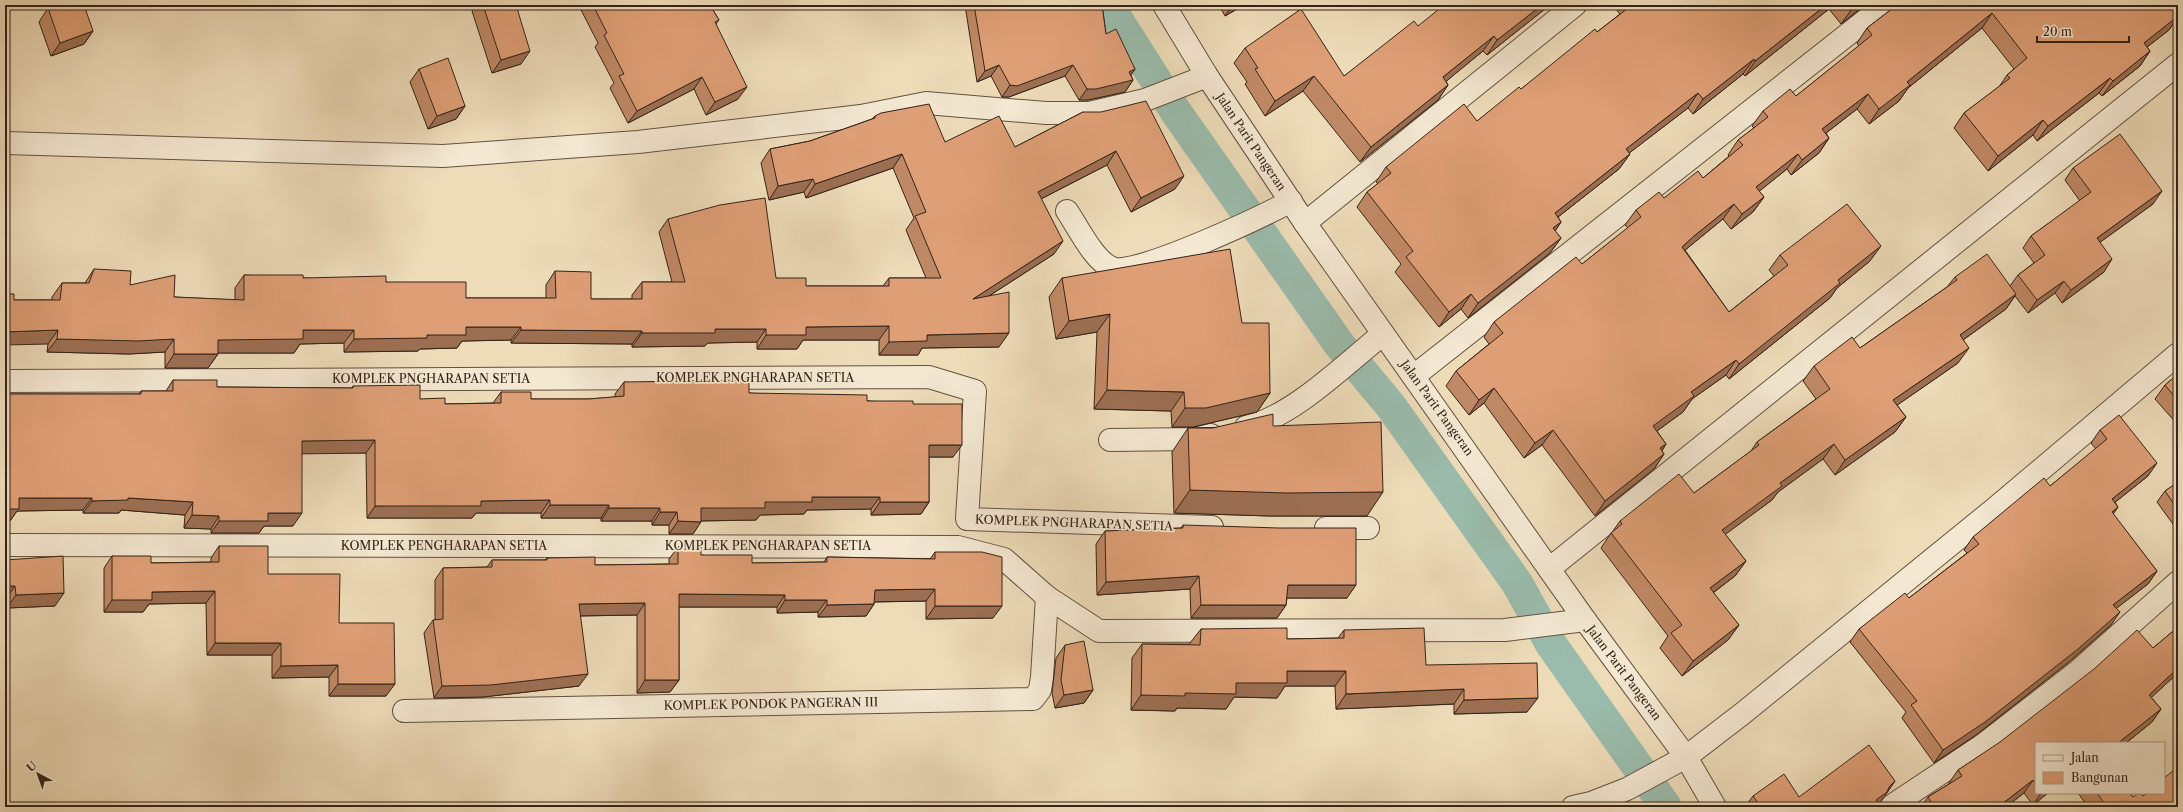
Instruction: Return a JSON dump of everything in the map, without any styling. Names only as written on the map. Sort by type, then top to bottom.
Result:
[{"type":"street","name":"Jalan Parit Pangeran","points":[[1164,5],[1200,79],[1282,206],[1305,223],[1376,340],[1414,376],[1549,569],[1576,621],[1679,761],[1715,807]]},
{"type":"street","points":[[1305,223],[1575,5]]},
{"type":"street","points":[[1414,376],[1884,5]]},
{"type":"street","points":[[1549,569],[2178,64]]},
{"type":"street","points":[[5,143],[443,156],[638,142],[861,116],[926,103],[1046,113],[1089,113],[1145,100],[1200,79]]},
{"type":"street","points":[[1067,211],[1101,262],[1113,269],[1147,262],[1189,248],[1239,228],[1282,206]]},
{"type":"street","points":[[1110,440],[1194,439],[1261,424],[1287,409],[1330,378],[1376,340]]},
{"type":"street","points":[[1573,807],[1591,803],[1627,790],[1679,761],[1779,684],[1993,510],[2178,354]]},
{"type":"street","name":"KOMPLEK PNGHARAPAN SETIA","points":[[5,381],[929,377],[974,392],[967,519],[1230,528]]},
{"type":"street","points":[[1308,529],[1368,528]]},
{"type":"street","name":"KOMPLEK PENGHARAPAN SETIA","points":[[5,545],[958,548],[1004,559],[1047,597],[1099,631],[1506,630],[1576,621]]},
{"type":"street","points":[[1890,807],[1983,745],[2076,672],[2178,582]]},
{"type":"street","name":"KOMPLEK PONDOK PANGERAN III","points":[[404,711],[1033,699],[1040,690],[1042,677],[1047,597]]},
{"type":"building","points":[[58,5],[84,5],[93,31],[60,43],[48,8]]},
{"type":"building","points":[[483,5],[516,5],[530,51],[501,60]]},
{"type":"building","points":[[593,5],[710,5],[719,20],[715,22],[747,87],[715,102],[702,77],[637,111],[619,76],[624,74],[604,35],[607,33]]},
{"type":"building","points":[[974,5],[1102,5],[1106,34],[1116,29],[1135,69],[1129,72],[1133,80],[1096,89],[1087,89],[1073,65],[1017,86],[1010,85],[999,65],[985,71]]},
{"type":"building","points":[[1444,5],[1542,5],[1497,40],[1494,36],[1443,77],[1448,85],[1371,147],[1314,76],[1275,101],[1255,69],[1258,68],[1245,48],[1301,9],[1344,76],[1414,21],[1418,26]]},
{"type":"building","points":[[1632,5],[1826,5],[1755,61],[1754,59],[1703,99],[1698,93],[1626,149],[1630,154],[1555,213],[1561,222],[1553,228],[1561,238],[1478,303],[1471,294],[1449,312],[1406,257],[1413,251],[1367,192],[1391,173],[1386,167],[1464,104],[1477,121],[1519,87],[1521,89],[1595,29],[1597,32]]},
{"type":"building","points":[[1849,5],[1856,5],[1852,9]]},
{"type":"building","points":[[1897,5],[2175,5],[2173,7],[2178,16],[2144,43],[2150,51],[2113,81],[2110,78],[2048,126],[2043,120],[1998,156],[1964,113],[2010,78],[2007,75],[2027,58],[1992,13],[1907,82],[1910,85],[1879,109],[1868,94],[1822,129],[1829,138],[1802,160],[1798,154],[1756,187],[1764,197],[1742,214],[1734,204],[1694,236],[1682,247],[1729,312],[1788,265],[1780,255],[1847,204],[1881,246],[1838,280],[1840,283],[1739,364],[1736,360],[1691,392],[1694,396],[1653,426],[1666,444],[1660,448],[1664,454],[1605,501],[1553,430],[1535,443],[1494,388],[1479,400],[1456,371],[1503,333],[1494,322],[1576,257],[1582,264],[1641,217],[1636,210],[1659,192],[1664,198],[1698,171],[1703,178],[1743,145],[1738,140],[1768,117],[1763,111],[1790,89],[1796,96],[1872,35],[1867,28]]},
{"type":"building","points":[[448,58],[465,106],[437,116],[419,69]]},
{"type":"building","points":[[1146,101],[1184,176],[1141,198],[1116,151],[1038,192],[1063,241],[973,299],[1009,292],[1009,333],[927,335],[927,341],[889,342],[889,326],[806,327],[806,335],[766,335],[766,329],[715,329],[715,333],[642,333],[642,331],[521,330],[521,327],[466,327],[466,335],[427,335],[427,338],[354,339],[354,330],[303,330],[303,339],[218,340],[218,354],[174,354],[174,339],[138,341],[57,339],[58,330],[5,332],[5,294],[14,294],[14,300],[60,300],[62,283],[89,283],[94,269],[131,271],[130,285],[175,275],[174,297],[244,300],[244,275],[303,275],[303,278],[386,276],[386,282],[466,282],[466,298],[556,298],[555,271],[591,272],[591,299],[642,299],[642,282],[685,282],[668,219],[720,205],[765,198],[776,278],[806,278],[806,286],[889,286],[889,278],[941,278],[915,216],[926,212],[902,154],[815,184],[813,179],[778,186],[770,149],[810,141],[875,118],[875,116],[881,113],[929,104],[945,142],[999,116],[1015,147],[1083,112],[1101,112]]},
{"type":"building","points":[[2120,134],[2162,191],[2097,238],[2112,259],[2071,290],[2064,281],[2037,300],[2018,275],[2045,255],[2031,236],[2091,192],[2073,168]]},
{"type":"building","points":[[1230,249],[1242,323],[1269,323],[1270,393],[1206,408],[1185,408],[1184,392],[1107,390],[1110,314],[1069,321],[1062,278]]},
{"type":"building","points":[[1987,254],[2016,294],[1960,335],[1969,348],[1893,400],[1906,417],[1845,460],[1834,444],[1780,483],[1782,486],[1722,530],[1746,561],[1710,588],[1739,625],[1693,661],[1671,633],[1682,625],[1611,533],[1622,524],[1620,521],[1679,474],[1694,493],[1759,445],[1757,442],[1830,389],[1814,366],[1852,337],[1860,348],[1957,280],[1955,277]]},
{"type":"building","points":[[2178,374],[2178,401],[2165,385]]},
{"type":"building","points":[[173,380],[217,380],[217,387],[353,388],[353,386],[420,385],[420,399],[445,398],[445,404],[501,403],[501,392],[531,392],[531,399],[589,399],[624,396],[624,382],[749,380],[749,393],[867,395],[867,401],[913,401],[913,404],[962,404],[962,445],[929,445],[929,502],[880,502],[880,497],[812,497],[812,502],[765,502],[765,508],[701,508],[701,522],[678,521],[677,512],[660,512],[660,508],[609,508],[609,505],[550,505],[550,500],[481,501],[481,506],[375,506],[375,440],[302,441],[302,513],[268,513],[268,521],[219,521],[219,516],[192,515],[193,502],[128,498],[128,500],[92,501],[92,498],[19,498],[19,509],[5,509],[5,394],[141,394],[141,391],[173,391]]},
{"type":"building","points":[[1273,414],[1273,426],[1381,422],[1383,492],[1286,493],[1190,490],[1188,428],[1213,428]]},
{"type":"building","points":[[2119,415],[2157,463],[2112,499],[2118,507],[2112,512],[2157,571],[2113,605],[2120,612],[2078,649],[1985,722],[1943,750],[1911,705],[1917,701],[1859,629],[1905,593],[1909,598],[1979,544],[1973,537],[2044,478],[2050,486],[2107,439],[2100,430]]},
{"type":"building","points":[[2178,482],[2178,510],[2165,491]]},
{"type":"building","points":[[1183,525],[1279,528],[1356,528],[1356,585],[1288,585],[1286,605],[1201,605],[1199,576],[1106,582],[1105,531],[1183,528]]},
{"type":"building","points":[[219,546],[268,546],[268,574],[340,574],[339,623],[394,623],[395,684],[338,684],[338,665],[281,666],[281,643],[215,643],[215,591],[152,592],[152,600],[112,600],[112,556],[151,556],[151,563],[219,562]]},
{"type":"building","points":[[678,547],[701,547],[701,555],[752,555],[752,563],[827,562],[827,557],[935,559],[935,552],[982,552],[1002,557],[1002,606],[935,606],[935,589],[875,590],[874,604],[827,605],[827,600],[785,600],[785,595],[679,594],[679,680],[645,680],[645,603],[579,604],[588,674],[491,685],[442,686],[433,620],[443,619],[443,568],[492,567],[492,560],[547,560],[547,558],[595,557],[595,565],[678,564]]},
{"type":"building","points":[[63,556],[64,593],[16,595],[15,586],[5,586],[5,560]]},
{"type":"building","points":[[2178,627],[2178,668],[2149,695],[2161,709],[2119,742],[2035,742],[2035,783],[2033,780],[1998,807],[1934,807],[1928,797],[1962,776],[1958,770],[2000,742],[2094,669],[2137,630],[2153,648]]},
{"type":"building","points":[[1287,628],[1287,639],[1344,638],[1344,630],[1424,628],[1426,665],[1537,663],[1538,698],[1464,700],[1464,689],[1346,694],[1346,671],[1287,671],[1287,683],[1236,683],[1236,694],[1185,693],[1185,696],[1141,695],[1142,644],[1200,645],[1201,629]]},
{"type":"building","points":[[1084,641],[1093,690],[1064,695],[1061,680],[1065,645]]},
{"type":"building","points":[[1869,745],[1895,781],[1889,787],[1887,792],[1876,800],[1881,807],[1761,807],[1753,796],[1784,774],[1799,797]]},
{"type":"building","points":[[2178,767],[2178,807],[2107,807],[2098,794],[2131,794],[2133,797],[2137,794],[2141,794],[2143,796],[2146,794],[2165,794],[2165,777]]},
{"type":"waterway","points":[[1108,5],[1176,112],[1339,344],[1390,405],[1517,583],[1551,644],[1666,807]]}]
